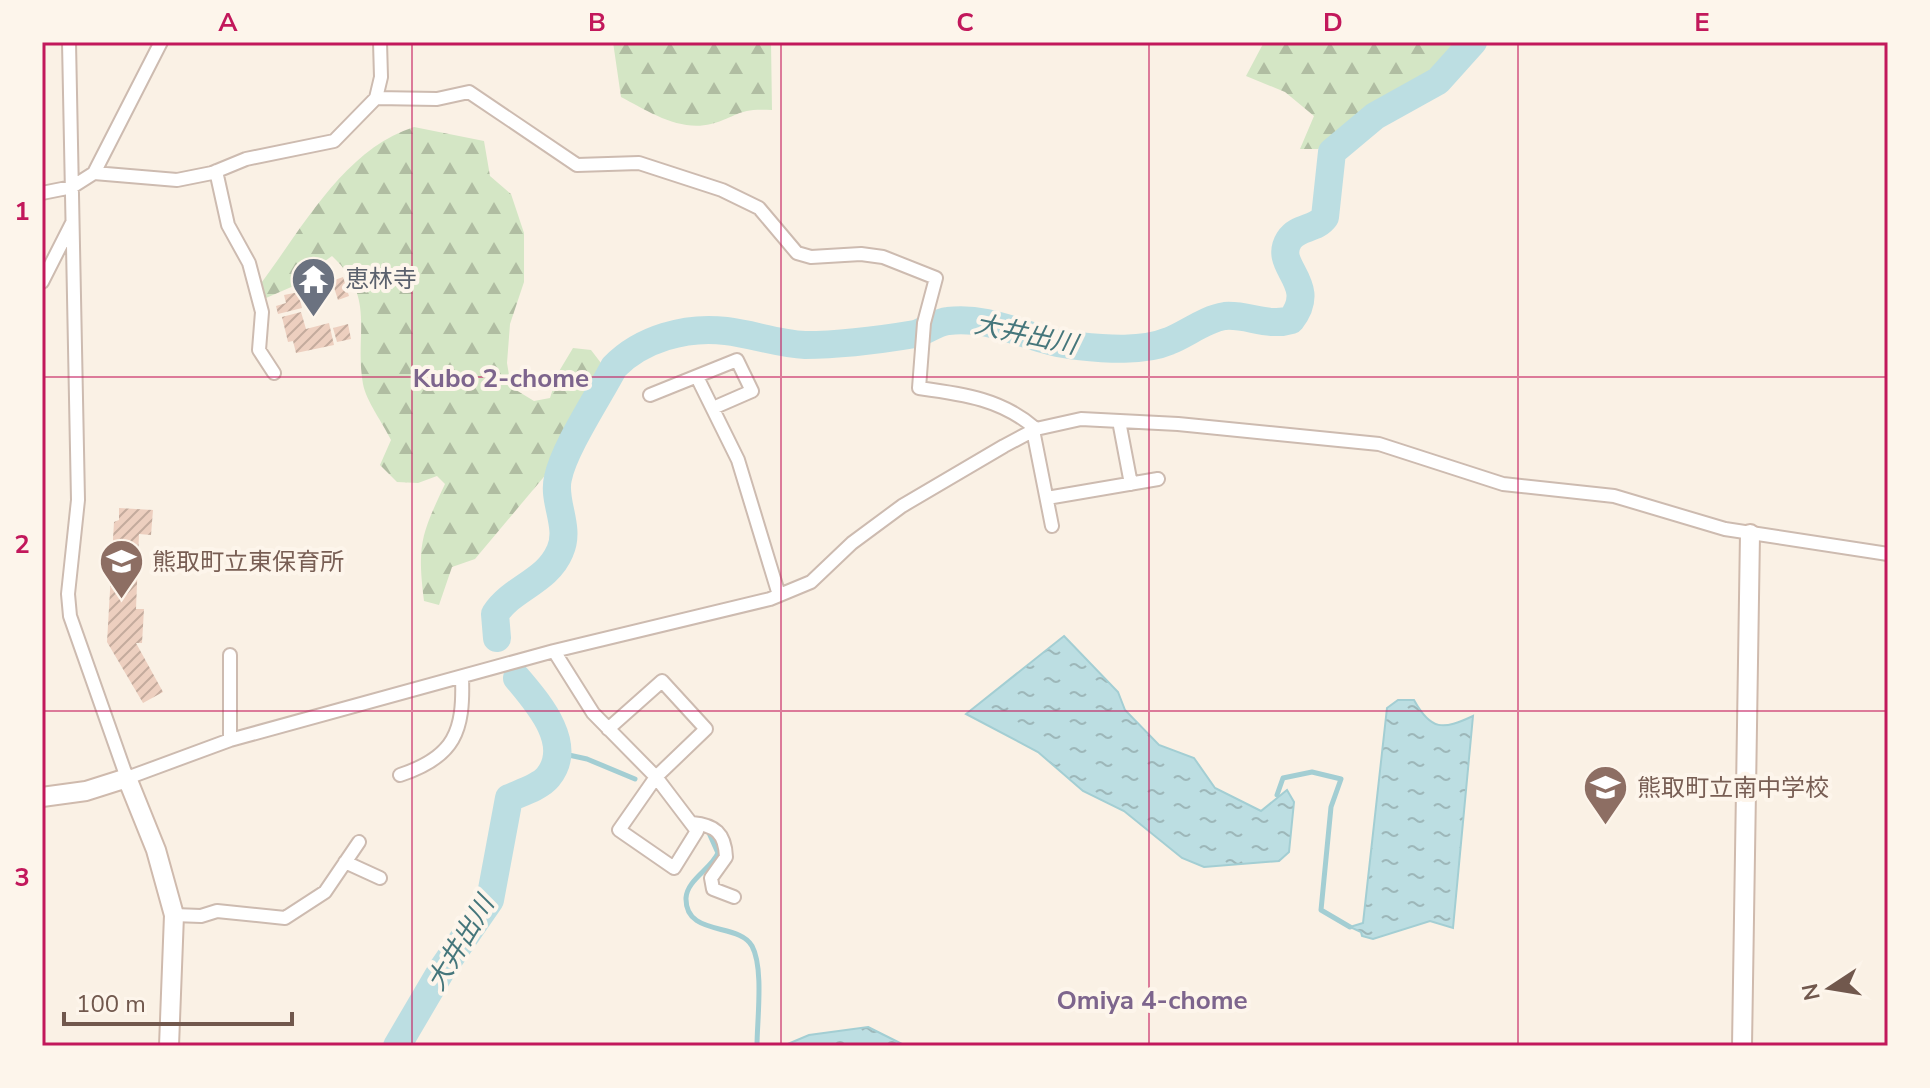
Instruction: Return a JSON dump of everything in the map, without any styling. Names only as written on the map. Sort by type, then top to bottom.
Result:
[{"type":"street","points":[[69,42],[78,500],[69,605],[127,778],[156,850],[174,915],[169,1046]]},
{"type":"street","points":[[42,193],[72,187],[94,173],[161,42]]},
{"type":"street","points":[[94,173],[177,180],[216,171],[246,159],[334,141],[376,98],[381,77],[379,45],[363,42]]},
{"type":"street","points":[[376,98],[437,99],[469,92],[577,165],[639,163],[722,190],[759,208],[797,253],[811,257],[861,254],[883,257],[936,278],[924,323],[919,388],[971,396],[1000,405],[1035,430],[1052,526]]},
{"type":"street","points":[[216,171],[228,225],[249,263],[262,312],[259,350],[274,373]]},
{"type":"street","points":[[42,282],[73,220]]},
{"type":"street","points":[[650,395],[737,360],[752,391],[713,408]]},
{"type":"street","points":[[697,377],[738,460],[779,595]]},
{"type":"street","points":[[42,797],[86,791],[230,740],[554,651],[779,595],[811,582],[852,543],[902,506],[1035,430],[1081,419],[1379,444],[1503,484],[1614,496],[1750,534],[1836,544],[1888,554]]},
{"type":"street","points":[[1119,421],[1131,484]]},
{"type":"street","points":[[1047,498],[1158,479]]},
{"type":"street","points":[[1742,1046],[1750,534]]},
{"type":"street","points":[[554,651],[593,713],[608,729],[656,777],[697,831],[674,868],[619,830],[656,777],[706,729],[662,681],[608,729]]},
{"type":"street","points":[[230,655],[230,740]]},
{"type":"street","points":[[400,775],[427,766],[457,736],[463,714],[462,677]]},
{"type":"street","points":[[692,823],[712,825],[719,832],[726,857],[711,878],[713,889],[734,897]]},
{"type":"street","points":[[174,915],[201,916],[217,911],[285,918],[325,892],[359,842]]},
{"type":"street","points":[[345,862],[380,878]]},
{"type":"green space","points":[[613,42],[771,42],[772,110],[745,111],[699,126],[664,119],[621,97]]},
{"type":"green space","points":[[1264,42],[1463,42],[1434,77],[1366,110],[1318,149],[1300,149],[1314,116],[1285,92],[1246,76]]},
{"type":"green space","points":[[414,127],[484,141],[490,176],[511,194],[524,233],[524,282],[510,324],[507,363],[511,387],[534,401],[550,398],[558,373],[573,348],[591,350],[601,363],[589,395],[548,472],[475,559],[452,567],[439,605],[424,601],[421,553],[426,529],[445,484],[437,476],[418,483],[397,482],[380,465],[391,440],[363,384],[359,302],[346,271],[332,256],[314,269],[312,278],[266,298],[259,286],[308,216],[346,172],[366,153]]},
{"type":"water","points":[[1064,636],[1118,692],[1125,710],[1159,745],[1194,758],[1215,788],[1261,811],[1287,790],[1294,802],[1289,852],[1279,861],[1204,867],[1182,858],[1124,811],[1083,791],[1038,752],[966,714]]},
{"type":"water","points":[[1398,700],[1414,700],[1426,718],[1439,725],[1454,724],[1473,716],[1453,928],[1430,921],[1373,939],[1362,936],[1361,932],[1350,927],[1363,923],[1387,708]]},
{"type":"water","points":[[868,1027],[906,1046],[783,1046],[809,1035]]},
{"type":"building","points":[[343,277],[349,296],[338,300],[332,281]]},
{"type":"building","points":[[307,284],[309,292],[299,295],[302,308],[278,314],[276,306],[286,303],[284,295],[299,292],[298,286]]},
{"type":"building","points":[[301,312],[306,329],[329,323],[334,345],[296,353],[293,341],[288,342],[282,317]]},
{"type":"building","points":[[348,324],[351,339],[337,342],[333,328]]},
{"type":"building","points":[[119,508],[153,510],[151,535],[139,534],[136,609],[144,609],[142,643],[136,643],[163,692],[143,703],[107,642],[114,522],[119,520]]},
{"type":"waterway","name":"大井出川","points":[[497,638],[495,614],[511,597],[547,570],[560,551],[563,523],[557,487],[562,466],[574,437],[614,367],[637,349],[665,337],[695,331],[726,331],[785,343],[819,345],[915,334],[944,322],[965,320],[998,325],[1062,344],[1124,349],[1159,344],[1225,316],[1274,322],[1291,320],[1301,296],[1285,250],[1293,236],[1325,217],[1332,152],[1375,116],[1438,81],[1473,42]]},
{"type":"waterway","name":"大井出川","points":[[397,1046],[441,971],[490,900],[509,798],[540,784],[555,764],[557,751],[550,724],[517,678]]},
{"type":"waterway","points":[[555,752],[587,759],[635,779]]},
{"type":"waterway","points":[[1277,795],[1283,778],[1312,772],[1341,779],[1331,807],[1321,910],[1350,927]]},
{"type":"waterway","points":[[709,833],[718,853],[690,886],[686,898],[688,910],[694,919],[736,934],[752,946],[759,980],[757,1046]]},
{"type":"place","name":"恵林寺","points":[[314,318]]},
{"type":"place","name":"熊取町立東保育所","points":[[121,601]]},
{"type":"place","name":"熊取町立南中学校","points":[[1606,827]]},
{"type":"district","name":"Kubo 2-chome","points":[[501,378]]},
{"type":"district","name":"Omiya 4-chome","points":[[1152,1000]]}]
